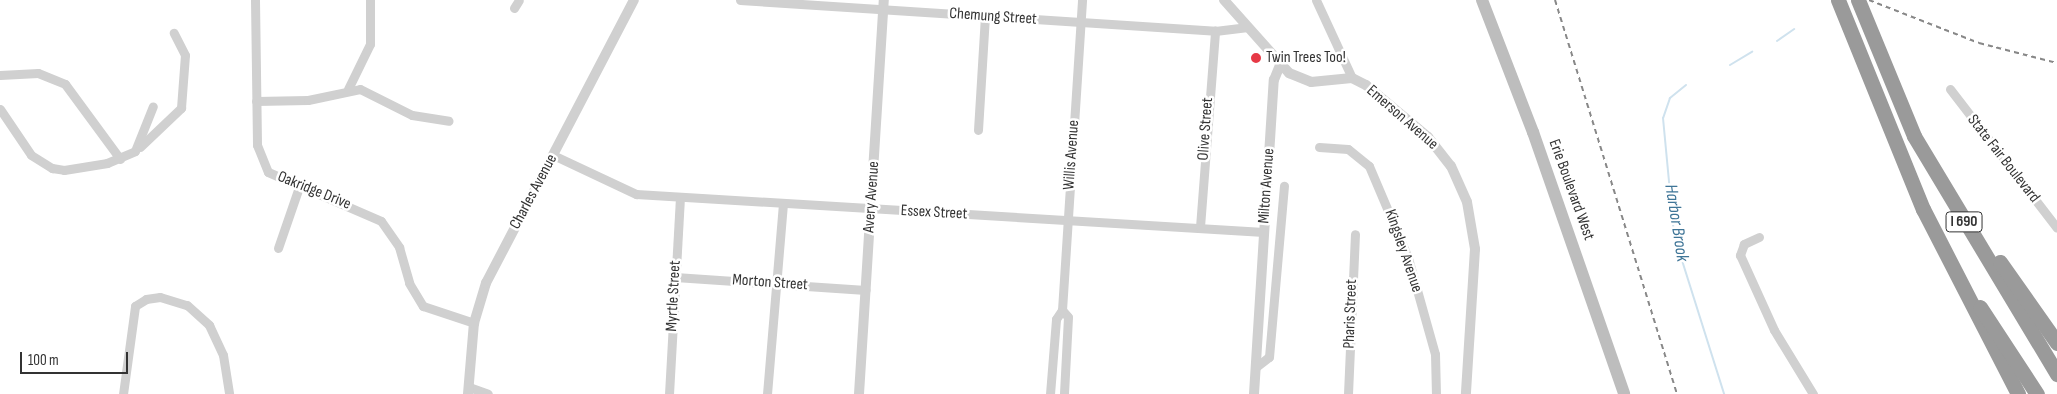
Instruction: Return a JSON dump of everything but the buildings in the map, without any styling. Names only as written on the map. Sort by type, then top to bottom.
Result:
[{"type":"highway","name":"I 690","points":[[1838,0],[1909,177],[1945,251],[2038,394]]},
{"type":"highway","name":"I 690","points":[[1858,0],[1914,136],[1943,188],[2057,374]]},
{"type":"highway","points":[[1943,188],[2057,343]]},
{"type":"highway","points":[[1945,251],[2018,394]]},
{"type":"main road","name":"Erie Boulevard West","points":[[1482,0],[1533,132],[1624,394]]},
{"type":"street","name":"Oakridge Drive","points":[[255,0],[256,101],[260,158],[275,177],[381,221],[399,247],[409,283],[423,306],[474,323]]},
{"type":"street","points":[[348,89],[370,44],[370,0]]},
{"type":"street","name":"Charles Avenue","points":[[468,390],[474,323],[486,284],[634,0]]},
{"type":"street","name":"Chemung Street","points":[[740,0],[884,5],[985,17],[1215,31],[1246,27]]},
{"type":"street","name":"Willis Avenue","points":[[1050,394],[1056,319],[1062,310],[1082,0]]},
{"type":"street","points":[[1224,0],[1280,65],[1311,82],[1352,78]]},
{"type":"street","name":"Emerson Avenue","points":[[1316,0],[1352,78],[1366,85],[1428,137],[1452,166],[1467,202],[1475,249],[1466,394]]},
{"type":"street","name":"Avery Avenue","points":[[859,394],[884,5]]},
{"type":"street","points":[[978,130],[985,17]]},
{"type":"street","name":"Olive Street","points":[[1200,227],[1215,31]]},
{"type":"street","points":[[0,109],[31,155],[52,168],[120,159],[140,147],[181,108],[185,55],[174,33]]},
{"type":"street","name":"Milton Avenue","points":[[1254,394],[1274,80],[1280,65]]},
{"type":"street","points":[[0,75],[38,73],[65,84],[120,159]]},
{"type":"street","points":[[256,101],[308,100],[348,89],[360,88],[412,115],[449,121]]},
{"type":"street","name":"State Fair Boulevard","points":[[1950,89],[2057,228]]},
{"type":"street","points":[[140,147],[153,106]]},
{"type":"street","name":"Kingsley Avenue","points":[[1319,147],[1348,149],[1370,166],[1408,258],[1435,354],[1436,394]]},
{"type":"street","name":"Essex Street","points":[[553,155],[628,193],[871,210],[1264,232]]},
{"type":"street","points":[[1256,367],[1269,357],[1284,186]]},
{"type":"street","points":[[278,248],[299,187]]},
{"type":"street","name":"Myrtle Street","points":[[669,394],[680,197]]},
{"type":"street","points":[[767,394],[783,204]]},
{"type":"street","name":"Pharis Street","points":[[1348,394],[1355,234]]},
{"type":"street","points":[[1760,237],[1744,244],[1740,255],[1774,330],[1813,394]]},
{"type":"street","name":"Morton Street","points":[[675,277],[866,290]]},
{"type":"street","points":[[123,394],[135,306],[151,298],[178,302],[203,316],[223,355],[229,394]]},
{"type":"street","name":"Willis Avenue","points":[[1062,310],[1068,317],[1064,394]]},
{"type":"street","points":[[468,390],[488,394]]},
{"type":"waterway","name":"Harbor Brook","points":[[1777,41],[1794,29]]},
{"type":"waterway","name":"Harbor Brook","points":[[1730,65],[1752,52]]},
{"type":"waterway","name":"Harbor Brook","points":[[1686,85],[1670,98],[1663,118],[1674,235],[1724,394]]},
{"type":"railway","points":[[1555,0],[1677,394]]},
{"type":"railway","points":[[1869,0],[1979,43],[2057,63]]},
{"type":"place","name":"Twin Trees Too!","points":[[1256,58]]}]
